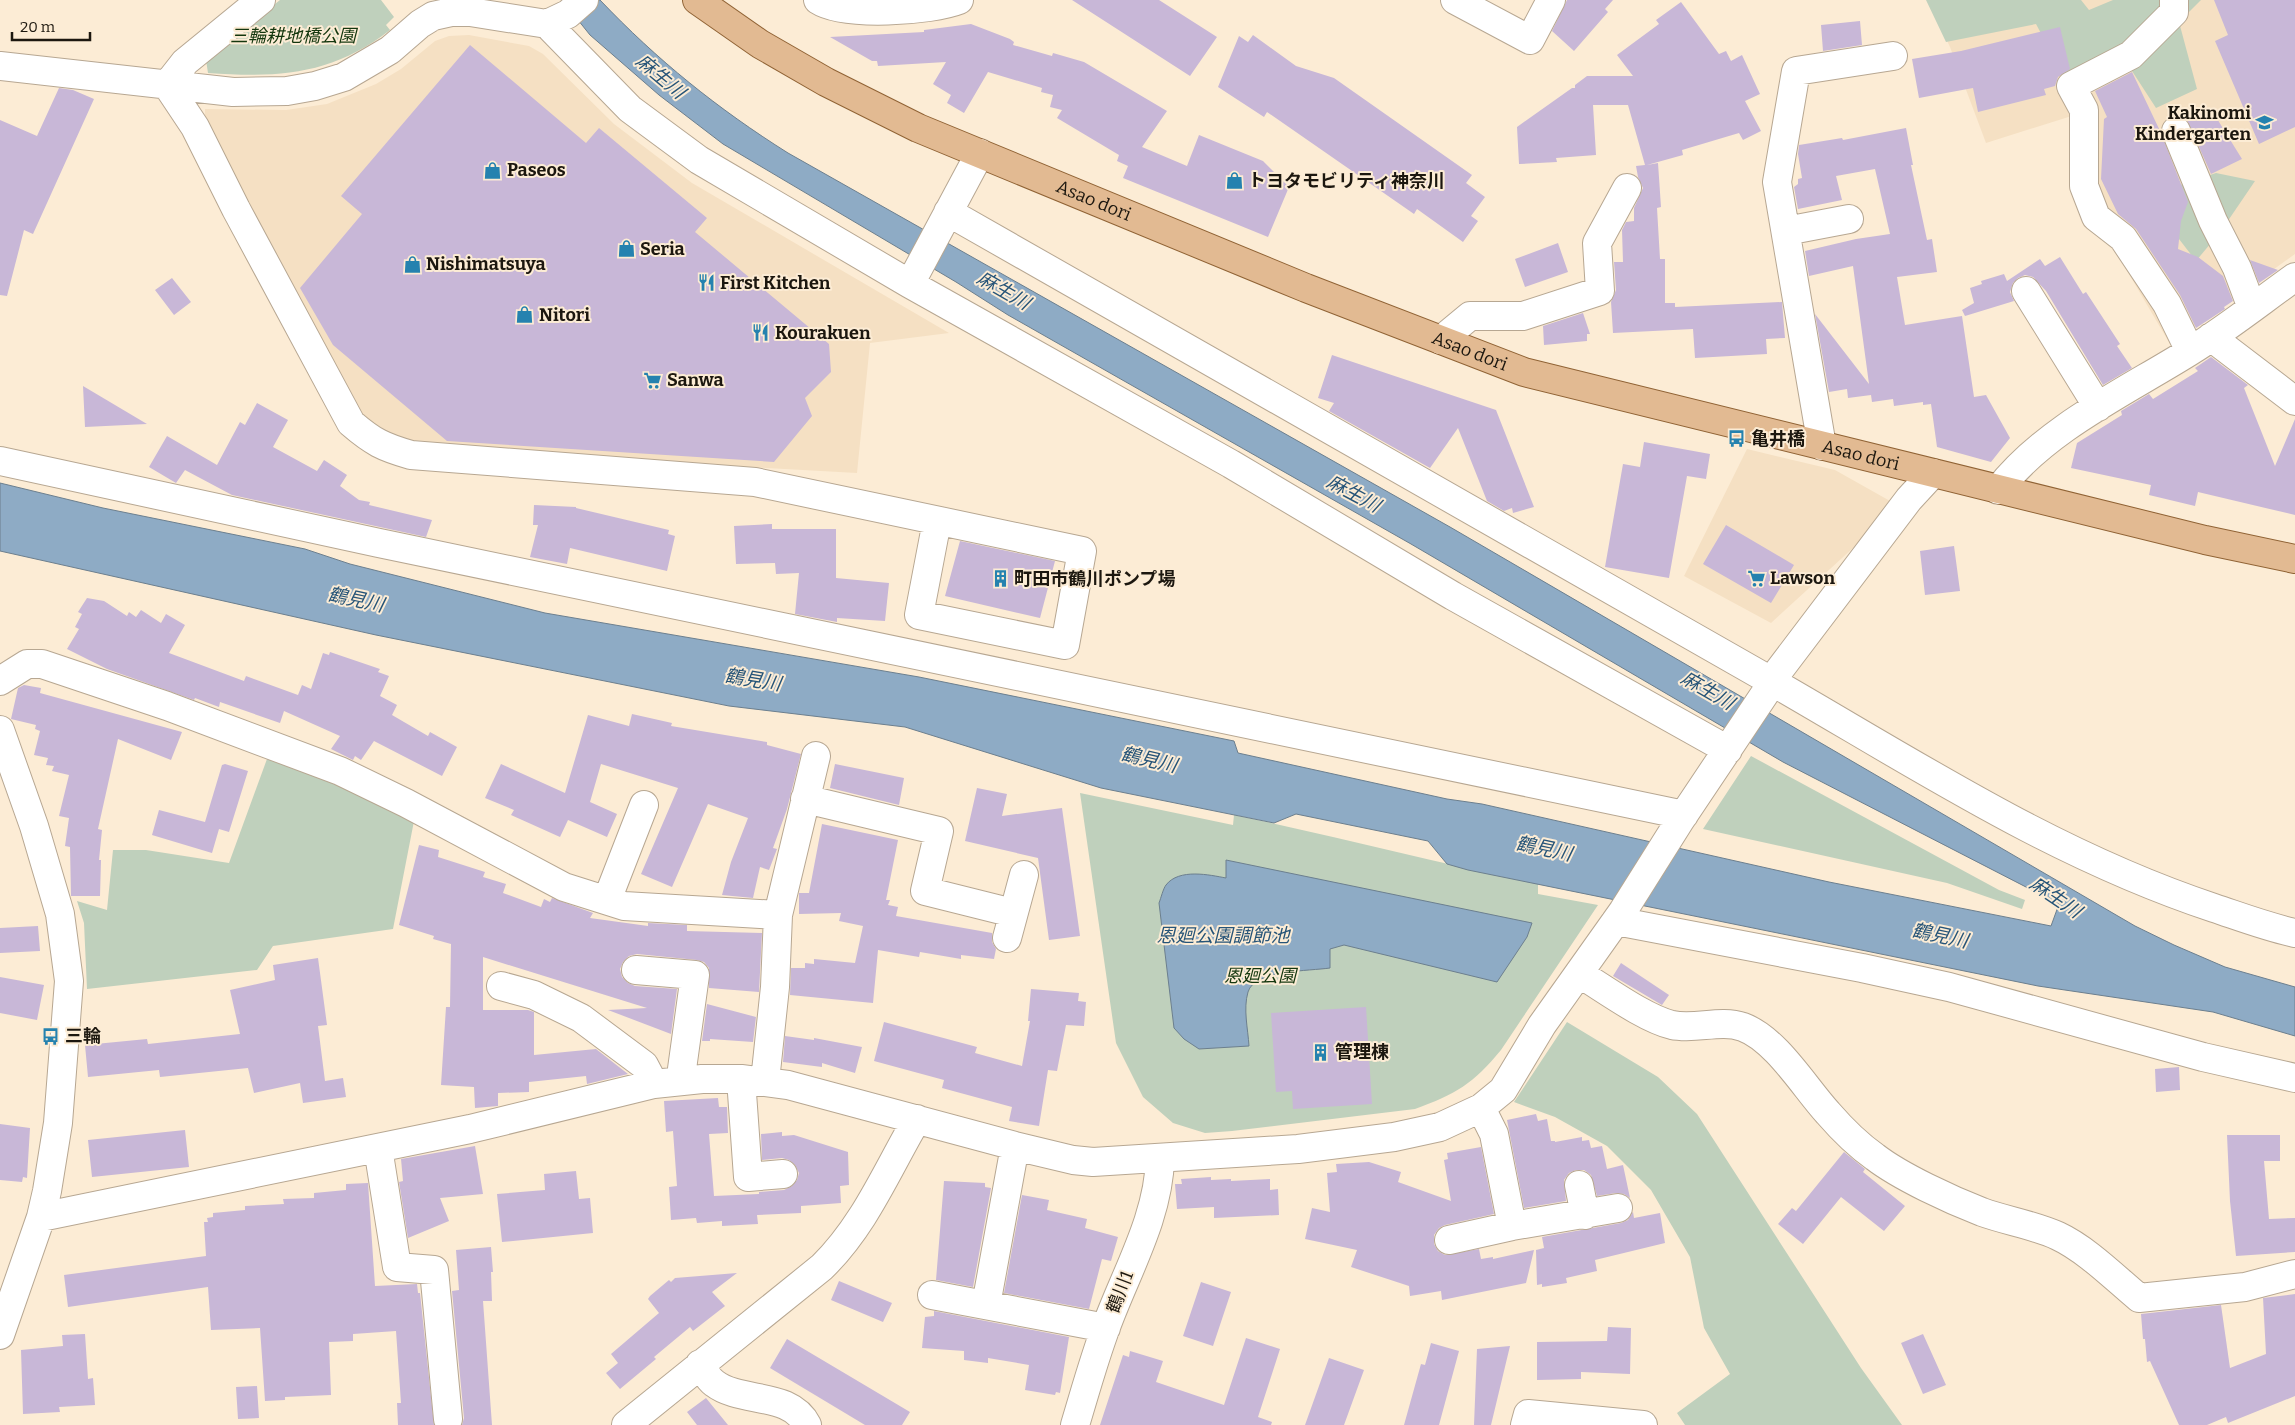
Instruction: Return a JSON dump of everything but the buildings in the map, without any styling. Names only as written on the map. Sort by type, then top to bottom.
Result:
[{"type":"main road","name":"Asao dori","points":[[697,0],[760,44],[826,82],[918,128],[1306,288],[1524,372],[1998,490],[2206,540],[2295,559]]},
{"type":"street","points":[[167,85],[185,62],[261,0]]},
{"type":"street","points":[[550,23],[568,14],[584,0]]},
{"type":"street","points":[[818,0],[849,10],[893,3],[950,3],[959,0]]},
{"type":"street","points":[[1455,0],[1530,40],[1551,0]]},
{"type":"street","points":[[2174,0],[2174,12],[2131,55],[2071,86],[2084,110],[2084,186],[2096,217],[2123,238],[2167,304],[2201,344],[2295,401]]},
{"type":"street","points":[[0,66],[232,92],[287,92],[315,86],[344,76],[370,63],[390,50],[420,24],[433,16],[488,7],[550,23],[630,108],[699,160],[914,277],[1453,596],[1730,746]]},
{"type":"street","points":[[1822,446],[1777,182],[1796,71],[1893,56]]},
{"type":"street","points":[[167,85],[195,127],[236,209],[352,423],[368,438],[384,447],[411,454],[755,482],[937,520],[1082,551],[1065,645],[919,615],[937,520]]},
{"type":"street","points":[[2176,131],[2213,221],[2237,268],[2252,308]]},
{"type":"street","points":[[914,277],[980,154]]},
{"type":"street","points":[[1441,340],[1470,316],[1523,316],[1600,291],[1597,243],[1627,188]]},
{"type":"street","points":[[1786,231],[1849,219]]},
{"type":"street","points":[[944,220],[1769,687],[1985,807],[2095,862],[2180,897],[2277,929],[2295,933]]},
{"type":"street","points":[[1998,490],[2013,470],[2051,439],[2098,407],[2201,344],[2295,277]]},
{"type":"street","points":[[2026,291],[2098,407]]},
{"type":"street","points":[[0,461],[388,545],[1682,818]]},
{"type":"street","points":[[41,1217],[378,1148],[654,1084],[683,1080],[753,1080],[812,1091],[917,1119],[1011,1159],[1093,1162],[1298,1149],[1394,1137],[1440,1126],[1481,1108],[1503,1090],[1542,1026],[1620,916],[1769,687],[1910,500],[1933,474]]},
{"type":"street","points":[[0,681],[27,664],[42,664],[167,706],[340,772],[406,803],[564,887],[624,906],[778,915]]},
{"type":"street","points":[[0,733],[34,826],[60,914],[69,981],[58,1123],[41,1217],[0,1335]]},
{"type":"street","points":[[783,1174],[748,1177],[753,1080],[775,987],[778,915],[816,756]]},
{"type":"street","points":[[805,799],[939,831],[925,891],[1010,926],[1024,875]]},
{"type":"street","points":[[606,900],[644,805]]},
{"type":"street","points":[[1620,916],[1949,987],[2203,1057],[2295,1078]]},
{"type":"street","points":[[636,970],[695,975],[682,1069],[683,1080]]},
{"type":"street","points":[[1580,974],[1656,1019],[1672,1025],[1729,1024],[1744,1027],[1758,1036],[1783,1058],[1828,1114],[1875,1157],[1920,1183],[1982,1212],[2058,1236],[2084,1254],[2139,1298],[2245,1287],[2295,1274]]},
{"type":"street","points":[[501,986],[534,995],[581,1018],[644,1065],[654,1084]]},
{"type":"street","points":[[1481,1108],[1494,1134],[1512,1226]]},
{"type":"street","points":[[626,1425],[822,1267],[834,1255],[876,1194],[917,1119]]},
{"type":"street","points":[[378,1148],[397,1267],[434,1270],[448,1419]]},
{"type":"street","name":"鶴川1","points":[[1075,1425],[1106,1328],[1151,1212],[1158,1190],[1160,1158]]},
{"type":"street","points":[[986,1305],[1011,1159]]},
{"type":"street","points":[[1579,1186],[1585,1215]]},
{"type":"street","points":[[1449,1240],[1512,1226],[1618,1208]]},
{"type":"street","points":[[932,1296],[1106,1328]]},
{"type":"street","points":[[700,1364],[713,1383],[736,1394],[781,1403],[803,1416],[807,1425]]},
{"type":"street","points":[[1525,1425],[1528,1414],[1643,1425]]},
{"type":"shaded area","points":[[1928,0],[2295,0],[2295,254],[2170,344],[2116,252],[2090,230],[2074,189],[2078,114],[1986,143],[1950,47]]},
{"type":"shaded area","points":[[469,35],[529,46],[543,54],[614,124],[692,183],[949,333],[870,343],[857,473],[411,448],[361,417],[266,240],[205,117],[205,109],[286,110],[327,104],[376,84],[401,69],[435,41],[449,36]]},
{"type":"shaded area","points":[[1747,449],[1835,470],[1899,506],[1771,623],[1684,576]]},
{"type":"green space","name":"三輪耕地橋公園","points":[[280,0],[381,0],[394,17],[386,25],[390,30],[368,45],[326,65],[304,70],[258,75],[208,73],[206,60]]},
{"type":"green space","points":[[1926,0],[2081,0],[2089,10],[2113,0],[2201,0],[2179,22],[2197,89],[2156,108],[2121,54],[2068,84],[2036,24],[1946,42]]},
{"type":"green space","points":[[2216,173],[2255,181],[2221,231],[2196,261],[2162,217],[2180,185]]},
{"type":"green space","points":[[1751,756],[1999,890],[2025,900],[2022,909],[1947,883],[1703,829]]},
{"type":"green space","points":[[267,759],[355,791],[414,821],[393,929],[273,946],[257,970],[87,989],[84,923],[77,901],[107,910],[113,850],[146,850],[229,863]]},
{"type":"green space","name":"恩廻公園","points":[[1080,793],[1233,825],[1234,815],[1272,823],[1538,883],[1538,894],[1598,905],[1501,1050],[1472,1080],[1453,1093],[1415,1109],[1205,1133],[1173,1123],[1143,1097],[1116,1043]]},
{"type":"green space","points":[[1567,1022],[1658,1077],[1697,1114],[1861,1368],[1902,1425],[1685,1425],[1677,1413],[1730,1374],[1704,1328],[1690,1257],[1651,1190],[1607,1146],[1555,1117],[1514,1102]]},
{"type":"water","points":[[562,0],[600,0],[644,43],[689,82],[737,119],[788,153],[1450,527],[2135,926],[2225,967],[2295,987],[2295,1036],[2213,1012],[2038,986],[1468,870],[1447,864],[1428,841],[1296,814],[1274,823],[1101,788],[905,727],[729,706],[376,635],[0,551],[0,483],[103,508],[305,549],[350,564],[545,613],[919,677],[1234,741],[1238,753],[1447,799],[1482,804],[1829,882],[2051,926],[2059,904],[1783,762],[1411,544],[1008,315],[956,282],[723,144],[659,95],[590,35]]},
{"type":"water","name":"恩廻公園調節池","points":[[1226,860],[1532,923],[1527,937],[1497,982],[1344,945],[1330,949],[1330,968],[1284,973],[1261,979],[1252,985],[1248,992],[1246,1005],[1249,1046],[1199,1049],[1184,1039],[1174,1028],[1159,903],[1166,885],[1179,876],[1195,874],[1226,878]]},
{"type":"place","name":"Kakinomi Kindergarten","points":[[2265,123]]},
{"type":"place","name":"Paseos","points":[[493,170]]},
{"type":"place","name":"トヨタモビリティ神奈川","points":[[1234,181]]},
{"type":"place","name":"Seria","points":[[626,249]]},
{"type":"place","name":"Nishimatsuya","points":[[412,264]]},
{"type":"place","name":"First Kitchen","points":[[706,283]]},
{"type":"place","name":"Nitori","points":[[525,315]]},
{"type":"place","name":"Kourakuen","points":[[761,333]]},
{"type":"place","name":"Sanwa","points":[[653,380]]},
{"type":"place","name":"亀井橋","points":[[1737,439]]},
{"type":"place","name":"Lawson","points":[[1756,578]]},
{"type":"place","name":"町田市鶴川ポンプ場","points":[[1000,579]]},
{"type":"place","name":"三輪","points":[[51,1036]]},
{"type":"place","name":"管理棟","points":[[1321,1052]]},
{"type":"water label","name":"麻生川","points":[[661,76]]},
{"type":"water label","name":"麻生川","points":[[1004,290]]},
{"type":"water label","name":"麻生川","points":[[1354,493]]},
{"type":"water label","name":"鶴見川","points":[[356,599]]},
{"type":"water label","name":"鶴見川","points":[[753,679]]},
{"type":"water label","name":"麻生川","points":[[1708,690]]},
{"type":"water label","name":"鶴見川","points":[[1149,759]]},
{"type":"water label","name":"鶴見川","points":[[1544,848]]},
{"type":"water label","name":"麻生川","points":[[2056,897]]},
{"type":"water label","name":"鶴見川","points":[[1940,935]]}]
